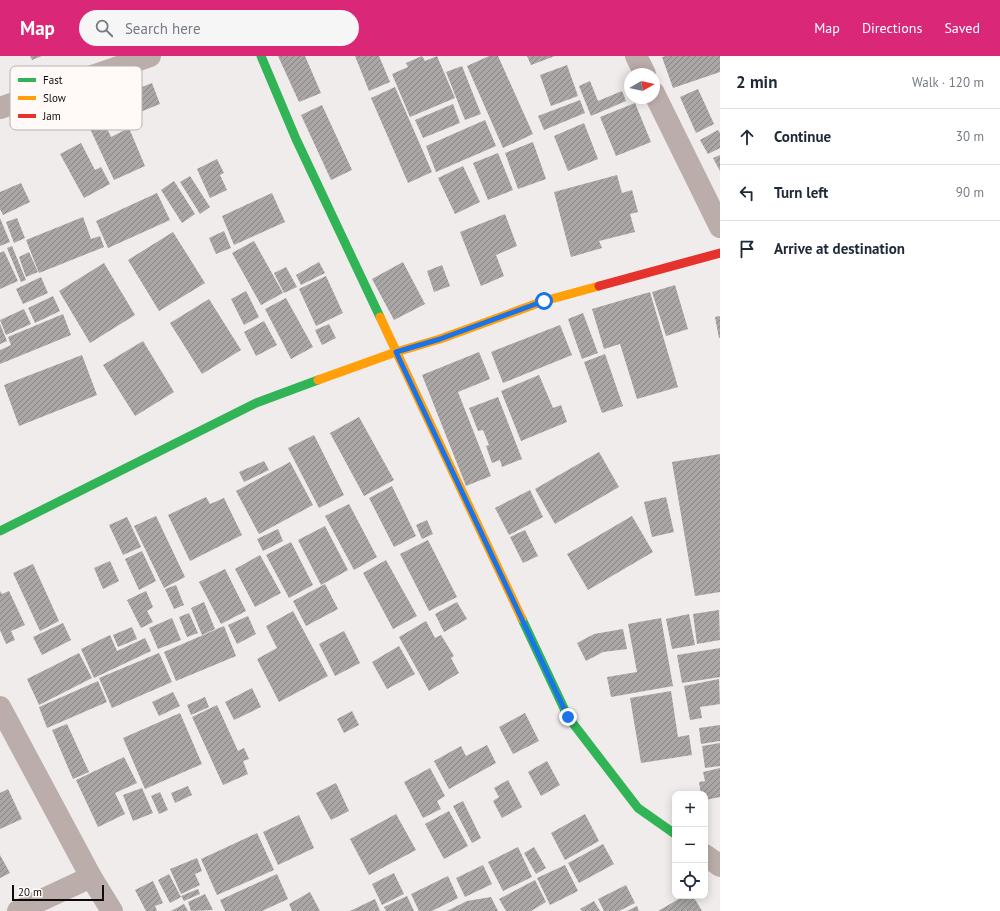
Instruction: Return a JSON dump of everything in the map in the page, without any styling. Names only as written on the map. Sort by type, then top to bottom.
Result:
[{"type":"street","points":[[121,66],[150,56]]},
{"type":"street","points":[[261,56],[296,139],[568,717],[638,808],[672,832]]},
{"type":"street","points":[[636,56],[642,68]]},
{"type":"street","points":[[659,104],[720,228]]},
{"type":"street","points":[[0,108],[10,105]]},
{"type":"street","points":[[0,532],[256,403],[396,352],[440,339],[544,301],[720,253]]},
{"type":"street","points":[[0,707],[91,877],[112,911]]},
{"type":"street","points":[[708,857],[720,866]]},
{"type":"street","points":[[18,911],[91,877]]},
{"type":"building","points":[[30,56],[42,56],[32,60]]},
{"type":"building","points":[[278,56],[305,56],[321,93],[299,102]]},
{"type":"building","points":[[355,56],[379,56],[390,82],[369,91]]},
{"type":"building","points":[[422,56],[425,61],[437,56],[455,98],[410,117],[392,74],[408,67],[406,63]]},
{"type":"building","points":[[489,56],[498,56],[533,134],[503,148],[467,66]]},
{"type":"building","points":[[527,56],[555,56],[531,65]]},
{"type":"building","points":[[720,56],[720,72],[673,88],[662,57]]},
{"type":"building","points":[[567,65],[578,96],[551,106],[540,75]]},
{"type":"building","points":[[462,66],[481,114],[465,120],[446,72]]},
{"type":"building","points":[[590,81],[598,101],[622,91],[624,102],[591,116],[579,86]]},
{"type":"building","points":[[152,83],[160,104],[142,111],[142,87]]},
{"type":"building","points":[[395,87],[432,172],[408,183],[371,98]]},
{"type":"building","points":[[698,89],[714,124],[696,133],[680,97]]},
{"type":"building","points":[[580,100],[585,113],[544,130],[538,116]]},
{"type":"building","points":[[453,104],[460,123],[423,138],[415,120]]},
{"type":"building","points":[[635,104],[651,142],[616,156],[600,117]]},
{"type":"building","points":[[322,105],[352,170],[331,180],[301,115]]},
{"type":"building","points":[[485,120],[496,146],[436,172],[426,146]]},
{"type":"building","points":[[584,123],[598,159],[568,171],[554,136]]},
{"type":"building","points":[[91,130],[108,130],[111,137],[125,130],[130,130],[145,166],[114,180]]},
{"type":"building","points":[[718,130],[720,133],[720,148],[708,154],[700,140]]},
{"type":"building","points":[[533,142],[546,179],[518,189],[505,153]]},
{"type":"building","points":[[81,143],[95,170],[101,167],[110,184],[84,198],[60,154]]},
{"type":"building","points":[[498,153],[513,190],[488,200],[473,163]]},
{"type":"building","points":[[720,155],[720,171],[713,158]]},
{"type":"building","points":[[217,159],[224,173],[220,175],[227,190],[210,198],[197,169]]},
{"type":"building","points":[[463,166],[480,202],[455,214],[438,178]]},
{"type":"building","points":[[617,175],[622,193],[632,190],[638,212],[630,214],[635,232],[599,241],[602,248],[571,257],[554,192]]},
{"type":"building","points":[[190,176],[210,207],[200,214],[180,182]]},
{"type":"building","points":[[174,181],[195,214],[182,223],[161,190]]},
{"type":"building","points":[[21,183],[30,202],[3,215],[0,209],[0,192]]},
{"type":"building","points":[[157,193],[170,220],[108,248],[96,221]]},
{"type":"building","points":[[272,193],[285,222],[234,245],[222,216]]},
{"type":"building","points":[[505,214],[517,246],[496,255],[504,276],[481,286],[460,232]]},
{"type":"building","points":[[83,217],[91,239],[100,236],[104,247],[39,273],[26,240]]},
{"type":"building","points":[[0,218],[10,242],[0,246]]},
{"type":"building","points":[[17,218],[25,238],[14,243],[6,222]]},
{"type":"building","points":[[224,231],[231,248],[216,254],[209,238]]},
{"type":"building","points":[[173,232],[205,283],[159,311],[128,260]]},
{"type":"building","points":[[254,241],[283,293],[261,305],[232,253]]},
{"type":"building","points":[[12,246],[26,280],[21,282],[7,248]]},
{"type":"building","points":[[4,251],[18,281],[0,289],[0,253]]},
{"type":"building","points":[[29,252],[38,272],[26,277],[19,257]]},
{"type":"building","points":[[319,262],[325,273],[301,285],[296,275]]},
{"type":"building","points":[[403,262],[425,304],[394,320],[372,279]]},
{"type":"building","points":[[104,263],[135,315],[90,343],[59,291]]},
{"type":"building","points":[[442,265],[450,286],[434,292],[427,271]]},
{"type":"building","points":[[286,267],[297,287],[284,293],[274,273]]},
{"type":"building","points":[[326,276],[343,313],[316,326],[299,289]]},
{"type":"building","points":[[41,277],[48,293],[23,304],[16,289]]},
{"type":"building","points":[[675,285],[688,329],[666,336],[652,292]]},
{"type":"building","points":[[246,291],[259,317],[244,325],[231,299]]},
{"type":"building","points":[[650,292],[678,387],[637,399],[620,344],[604,349],[592,309]]},
{"type":"building","points":[[53,296],[60,311],[35,323],[28,308]]},
{"type":"building","points":[[286,298],[313,347],[291,359],[265,309]]},
{"type":"building","points":[[209,299],[241,350],[202,374],[170,323]]},
{"type":"building","points":[[24,309],[31,324],[6,335],[0,320]]},
{"type":"building","points":[[583,313],[598,353],[582,359],[568,319]]},
{"type":"building","points":[[63,314],[71,335],[0,364],[0,350],[11,345],[8,337]]},
{"type":"building","points":[[720,316],[720,338],[719,338],[715,317]]},
{"type":"building","points":[[264,321],[277,345],[256,356],[244,332]]},
{"type":"building","points":[[0,324],[7,341],[0,344]]},
{"type":"building","points":[[329,324],[336,338],[322,345],[315,330]]},
{"type":"building","points":[[560,325],[572,355],[503,383],[491,352]]},
{"type":"building","points":[[143,341],[174,392],[135,416],[103,365]]},
{"type":"building","points":[[479,352],[490,379],[458,392],[491,476],[466,486],[422,375]]},
{"type":"building","points":[[605,354],[623,406],[602,413],[584,362]]},
{"type":"building","points":[[82,355],[97,395],[19,426],[4,385]]},
{"type":"building","points":[[539,375],[553,408],[561,405],[567,422],[521,441],[501,391]]},
{"type":"building","points":[[498,397],[522,459],[502,467],[500,460],[492,463],[486,446],[489,445],[483,430],[478,431],[469,408]]},
{"type":"building","points":[[359,417],[394,480],[364,496],[330,433]]},
{"type":"building","points":[[314,435],[344,495],[319,508],[288,448]]},
{"type":"building","points":[[599,452],[619,487],[555,524],[535,489]]},
{"type":"building","points":[[720,454],[720,592],[695,596],[672,462]]},
{"type":"building","points":[[264,461],[269,470],[244,482],[239,472]]},
{"type":"building","points":[[290,462],[313,505],[259,534],[236,491]]},
{"type":"building","points":[[392,486],[416,536],[394,547],[369,498]]},
{"type":"building","points":[[530,490],[543,517],[509,535],[495,508]]},
{"type":"building","points":[[206,497],[210,504],[224,498],[242,535],[190,561],[168,515]]},
{"type":"building","points":[[666,497],[674,532],[652,537],[644,502]]},
{"type":"building","points":[[349,504],[377,557],[354,570],[325,516]]},
{"type":"building","points":[[156,516],[185,577],[164,588],[134,526]]},
{"type":"building","points":[[632,516],[653,552],[588,590],[567,554]]},
{"type":"building","points":[[127,517],[141,547],[123,555],[109,525]]},
{"type":"building","points":[[427,520],[433,534],[422,539],[416,525]]},
{"type":"building","points":[[325,526],[348,570],[321,585],[298,540]]},
{"type":"building","points":[[278,529],[283,541],[263,551],[257,539]]},
{"type":"building","points":[[525,530],[538,556],[523,563],[510,537]]},
{"type":"building","points":[[428,540],[457,597],[429,611],[400,554]]},
{"type":"building","points":[[291,542],[313,585],[289,598],[266,555]]},
{"type":"building","points":[[142,551],[156,581],[139,590],[125,559]]},
{"type":"building","points":[[260,555],[281,593],[255,607],[235,569]]},
{"type":"building","points":[[386,560],[417,616],[393,629],[363,573]]},
{"type":"building","points":[[110,561],[119,581],[103,589],[94,568]]},
{"type":"building","points":[[33,564],[59,621],[40,631],[13,573]]},
{"type":"building","points":[[225,569],[246,611],[221,624],[199,582]]},
{"type":"building","points":[[325,584],[338,609],[306,626],[293,601]]},
{"type":"building","points":[[176,585],[184,605],[174,609],[165,589]]},
{"type":"building","points":[[0,591],[2,594],[9,591],[25,625],[11,631],[15,640],[6,644],[0,630]]},
{"type":"building","points":[[146,591],[153,607],[147,611],[153,622],[141,628],[127,600]]},
{"type":"building","points":[[204,602],[215,629],[202,635],[191,608]]},
{"type":"building","points":[[457,602],[467,619],[444,632],[435,614]]},
{"type":"building","points":[[719,610],[720,640],[697,644],[693,614]]},
{"type":"building","points":[[293,611],[328,676],[279,702],[257,659],[277,648],[266,626]]},
{"type":"building","points":[[189,613],[198,633],[187,637],[179,617]]},
{"type":"building","points":[[689,614],[695,645],[672,649],[666,619]]},
{"type":"building","points":[[248,616],[256,634],[237,644],[228,625]]},
{"type":"building","points":[[172,618],[181,640],[158,649],[149,628]]},
{"type":"building","points":[[661,618],[673,686],[611,697],[607,677],[637,672],[628,624]]},
{"type":"building","points":[[426,621],[435,638],[441,635],[454,656],[451,658],[459,673],[429,691],[399,637]]},
{"type":"building","points":[[63,623],[71,640],[42,655],[33,637]]},
{"type":"building","points":[[224,626],[236,656],[176,681],[164,652]]},
{"type":"building","points":[[132,627],[137,639],[118,647],[113,635]]},
{"type":"building","points":[[623,629],[627,649],[603,652],[586,661],[577,643],[594,634]]},
{"type":"building","points":[[344,631],[360,663],[335,676],[319,644]]},
{"type":"building","points":[[110,635],[117,651],[145,638],[151,651],[94,678],[81,649]]},
{"type":"building","points":[[399,646],[415,674],[387,689],[372,662]]},
{"type":"building","points":[[720,648],[720,677],[682,683],[677,655]]},
{"type":"building","points":[[79,653],[92,678],[39,705],[27,679]]},
{"type":"building","points":[[159,653],[172,682],[112,708],[99,678]]},
{"type":"building","points":[[719,679],[720,704],[700,707],[702,718],[690,720],[684,686]]},
{"type":"building","points":[[98,681],[107,702],[47,728],[39,707]]},
{"type":"building","points":[[252,688],[261,707],[234,720],[225,702]]},
{"type":"building","points":[[671,691],[678,737],[689,735],[692,755],[641,763],[630,698]]},
{"type":"building","points":[[173,692],[180,706],[159,716],[152,702]]},
{"type":"building","points":[[205,697],[209,707],[191,715],[187,705]]},
{"type":"building","points":[[217,705],[238,751],[244,748],[249,759],[243,761],[248,774],[223,785],[192,717]]},
{"type":"building","points":[[352,711],[359,725],[344,733],[337,719]]},
{"type":"building","points":[[180,713],[202,764],[145,789],[123,738]]},
{"type":"building","points":[[525,713],[539,741],[513,754],[499,727]]},
{"type":"building","points":[[67,724],[89,772],[73,779],[52,730]]},
{"type":"building","points":[[720,725],[720,741],[701,744],[699,728]]},
{"type":"building","points":[[720,743],[720,766],[705,768],[702,746]]},
{"type":"building","points":[[487,745],[496,763],[449,789],[434,761],[461,746],[466,756]]},
{"type":"building","points":[[124,757],[137,783],[115,793],[125,814],[98,827],[76,780]]},
{"type":"building","points":[[547,761],[560,785],[541,796],[528,772]]},
{"type":"building","points":[[430,768],[445,796],[437,801],[441,809],[423,818],[404,782]]},
{"type":"building","points":[[720,768],[720,797],[708,799],[708,791],[700,791],[699,782],[705,781],[703,772]]},
{"type":"building","points":[[508,780],[522,807],[502,818],[493,801],[499,797],[494,788]]},
{"type":"building","points":[[336,783],[349,811],[331,820],[316,793]]},
{"type":"building","points":[[188,786],[192,795],[175,803],[171,793]]},
{"type":"building","points":[[142,788],[153,813],[133,821],[123,795]]},
{"type":"building","points":[[8,789],[22,819],[0,829],[0,793]]},
{"type":"building","points":[[160,792],[168,810],[159,814],[151,796]]},
{"type":"building","points":[[463,801],[481,838],[472,843],[453,806]]},
{"type":"building","points":[[449,811],[468,846],[444,859],[425,824]]},
{"type":"building","points":[[396,814],[416,850],[369,875],[350,839]]},
{"type":"building","points":[[585,814],[599,841],[565,860],[551,833]]},
{"type":"building","points":[[299,815],[314,848],[278,865],[263,832]]},
{"type":"building","points":[[257,833],[274,870],[217,895],[201,859]]},
{"type":"building","points":[[603,844],[614,864],[579,883],[568,863]]},
{"type":"building","points":[[518,847],[532,877],[503,891],[488,862]]},
{"type":"building","points":[[534,847],[546,868],[536,874],[524,853]]},
{"type":"building","points":[[0,855],[10,873],[0,878]]},
{"type":"building","points":[[197,858],[202,871],[195,874],[200,885],[181,894],[170,869]]},
{"type":"building","points":[[483,865],[492,884],[465,897],[456,878]]},
{"type":"building","points":[[565,865],[578,891],[550,905],[537,878]]},
{"type":"building","points":[[394,873],[404,894],[382,905],[372,884]]},
{"type":"building","points":[[169,874],[181,897],[170,903],[158,880]]},
{"type":"building","points":[[277,874],[288,899],[262,911],[225,911],[220,900]]},
{"type":"building","points":[[448,876],[458,898],[432,911],[419,911],[411,894]]},
{"type":"building","points":[[535,880],[546,902],[531,911],[506,911],[499,899]]},
{"type":"building","points":[[153,881],[163,903],[155,906],[157,911],[146,911],[135,890]]},
{"type":"building","points":[[626,885],[635,903],[619,911],[604,911],[598,899]]},
{"type":"building","points":[[198,889],[200,894],[184,901],[181,896]]},
{"type":"building","points":[[310,892],[320,911],[292,911],[289,904]]},
{"type":"building","points":[[205,894],[213,910],[191,911],[188,902]]},
{"type":"building","points":[[407,896],[414,911],[386,911],[384,907]]},
{"type":"building","points":[[491,897],[498,911],[447,911],[467,901]]},
{"type":"building","points":[[375,899],[380,911],[350,911]]},
{"type":"building","points":[[679,899],[695,899],[702,911],[658,911]]},
{"type":"building","points":[[594,901],[600,911],[582,911],[580,909]]},
{"type":"building","points":[[184,904],[188,911],[171,911]]},
{"type":"building","points":[[637,906],[639,911],[627,911]]},
{"type":"traffic: fast","points":[[261,56],[296,139],[380,317]]},
{"type":"traffic: fast","points":[[0,531],[256,403],[318,380]]},
{"type":"traffic: fast","points":[[522,619],[568,717],[638,808],[672,832]]},
{"type":"traffic: slow","points":[[318,380],[396,352],[440,339],[544,301],[599,286]]},
{"type":"traffic: slow","points":[[380,317],[522,619]]},
{"type":"traffic: jam","points":[[599,286],[720,253]]},
{"type":"route","points":[[544,301],[440,339],[396,352],[568,717]]}]
